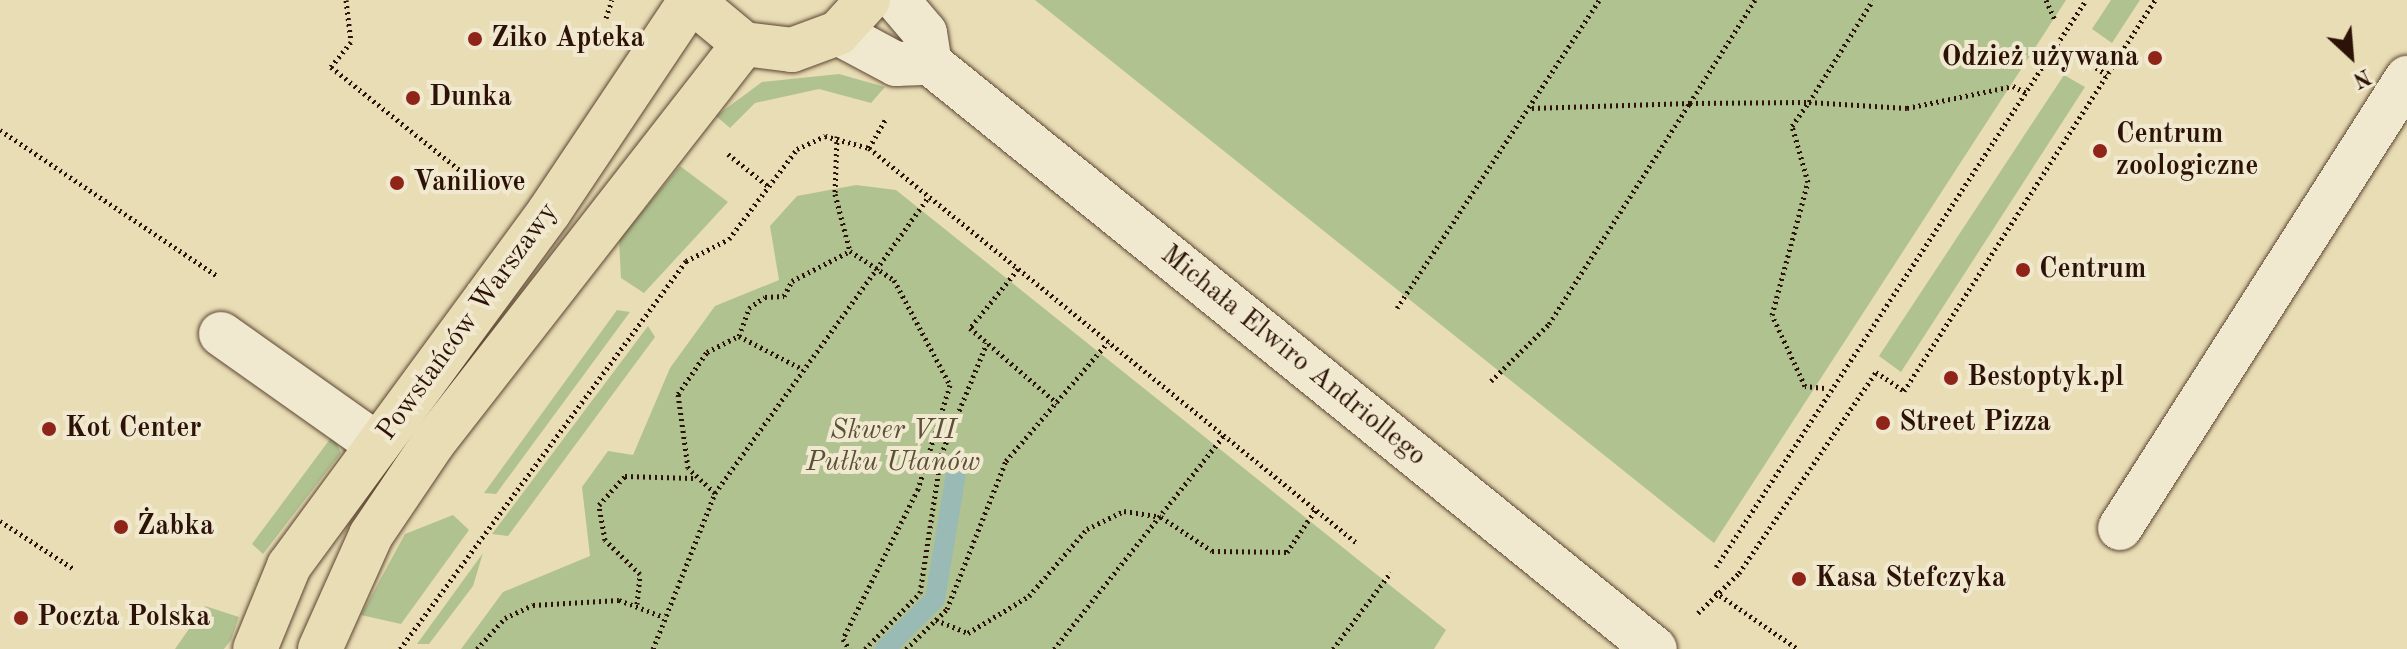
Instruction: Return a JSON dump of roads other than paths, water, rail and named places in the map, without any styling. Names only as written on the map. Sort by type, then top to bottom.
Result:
[{"type":"main road","points":[[691,0],[744,44],[792,50],[838,33],[868,0]]},
{"type":"main road","name":"Powstańców Warszawy","points":[[255,649],[289,566],[549,212],[691,0]]},
{"type":"main road","name":"Powstańców Warszawy","points":[[320,649],[371,535],[433,443],[744,44]]},
{"type":"street","points":[[838,33],[896,64],[930,63],[925,33],[897,0]]},
{"type":"street","name":"Michała Elwiro Andriollego","points":[[930,63],[1671,638]]},
{"type":"street","points":[[2120,528],[2407,78]]},
{"type":"street","points":[[221,334],[378,445]]},
{"type":"waterway","points":[[885,649],[935,599],[958,461]]},
{"type":"place","name":"Ziko Apteka","points":[[475,39]]},
{"type":"place","name":"Odzież używana","points":[[2155,58]]},
{"type":"place","name":"Dunka","points":[[413,98]]},
{"type":"place","name":"Centrum zoologiczne","points":[[2100,151]]},
{"type":"place","name":"Vaniliove","points":[[397,183]]},
{"type":"place","name":"Centrum","points":[[2023,270]]},
{"type":"place","name":"Bestoptyk.pl","points":[[1951,378]]},
{"type":"place","name":"Street Pizza","points":[[1883,423]]},
{"type":"place","name":"Kot Center","points":[[49,429]]},
{"type":"place","name":"Żabka","points":[[121,527]]},
{"type":"place","name":"Kasa Stefczyka","points":[[1799,579]]},
{"type":"place","name":"Poczta Polska","points":[[21,618]]},
{"type":"park label","name":"Skwer VII Pułku Ułanów","points":[[893,447]]}]
